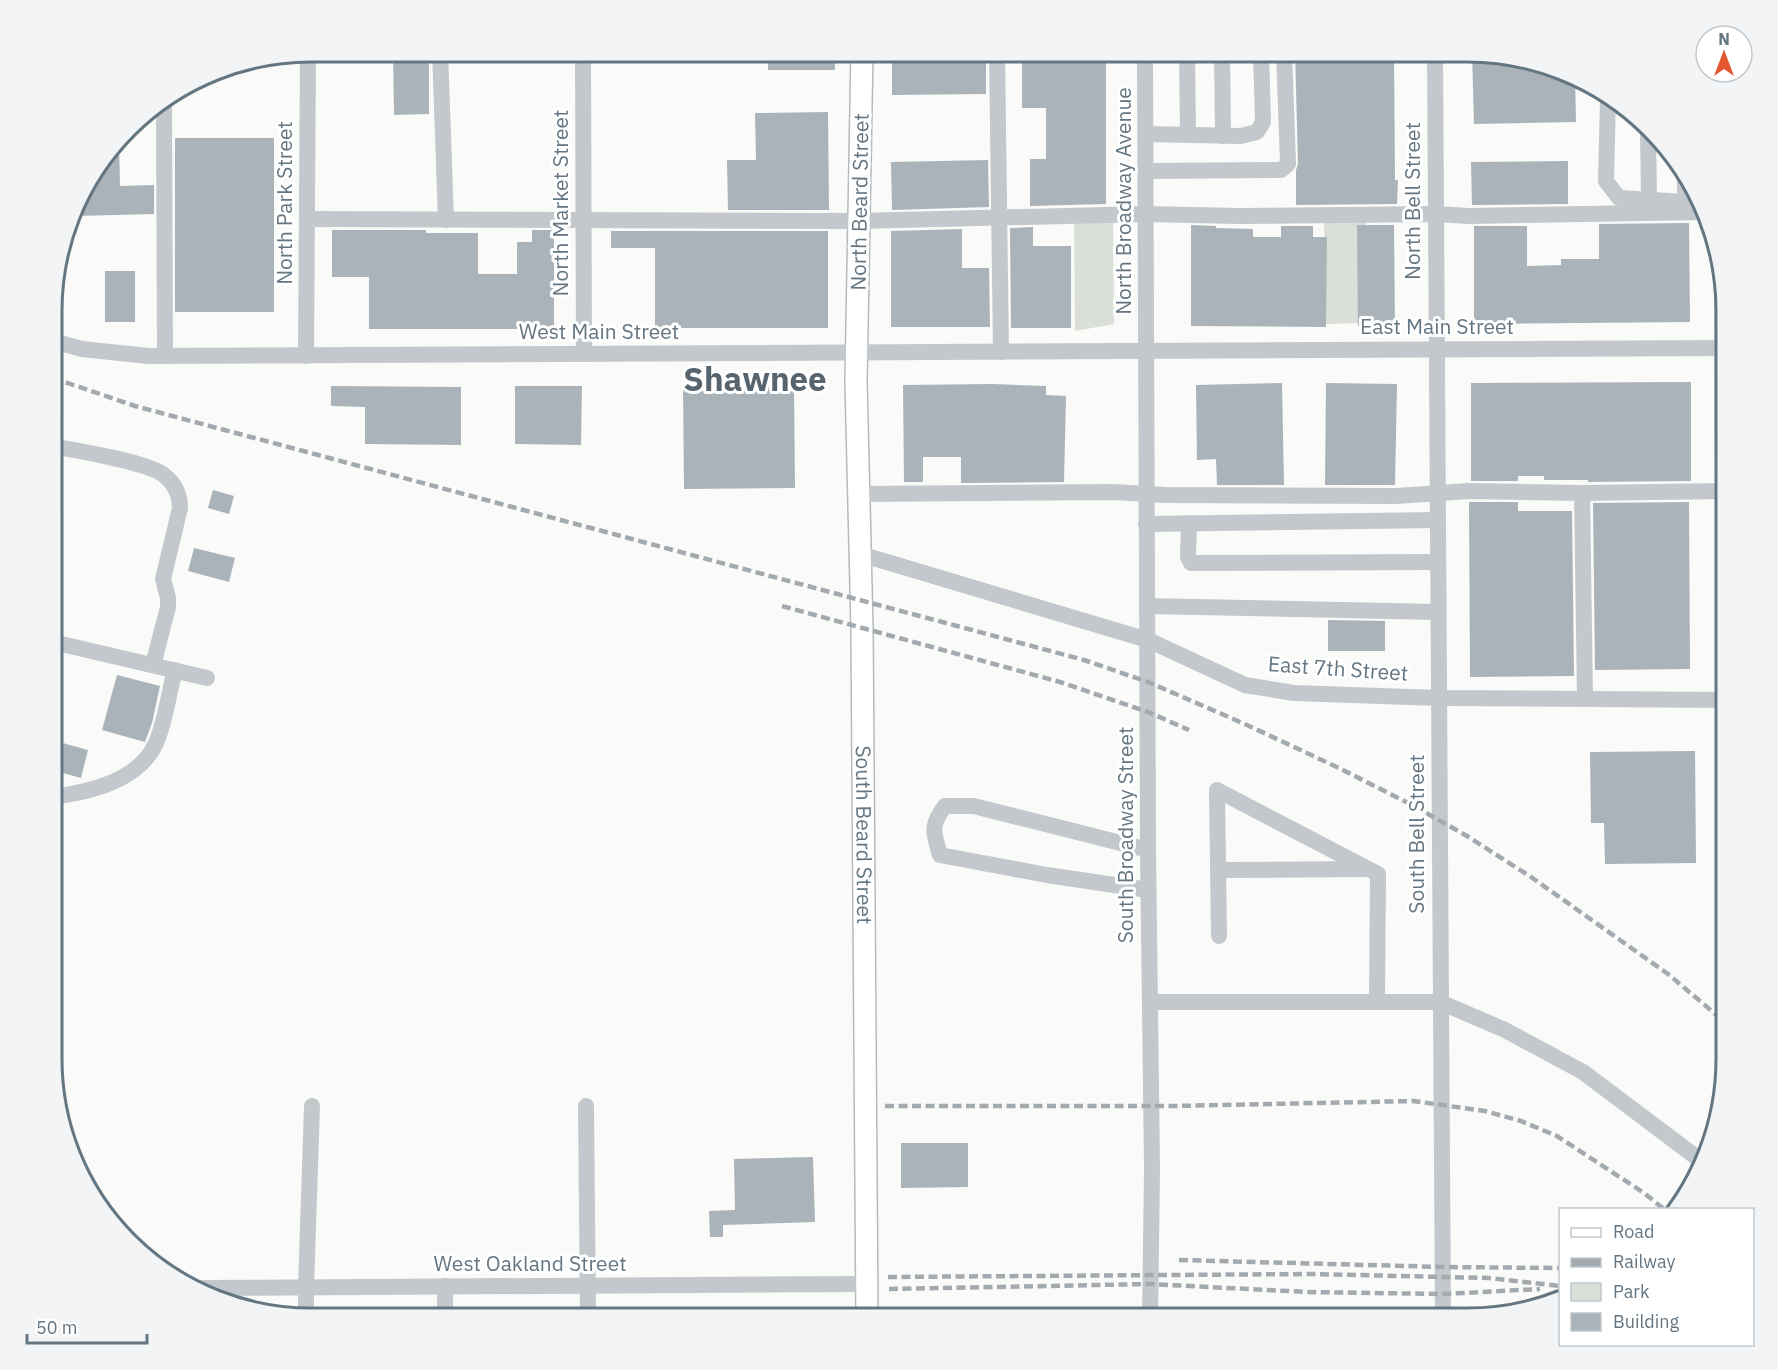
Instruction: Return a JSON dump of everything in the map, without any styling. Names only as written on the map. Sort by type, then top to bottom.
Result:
[{"type":"main road","name":"North Beard Street","points":[[856,352],[862,62]]},
{"type":"main road","name":"South Beard Street","points":[[856,352],[867,1308]]},
{"type":"street","name":"North Park Street","points":[[306,356],[308,62]]},
{"type":"street","points":[[440,62],[446,220]]},
{"type":"street","name":"North Market Street","points":[[583,62],[584,354]]},
{"type":"street","points":[[998,62],[1001,352]]},
{"type":"street","name":"North Broadway Avenue","points":[[1145,62],[1147,351]]},
{"type":"street","points":[[1186,62],[1188,135]]},
{"type":"street","points":[[1222,62],[1223,136]]},
{"type":"street","points":[[1146,134],[1240,136],[1257,132],[1263,122],[1261,62]]},
{"type":"street","points":[[1146,171],[1281,170],[1288,164],[1284,62]]},
{"type":"street","name":"North Bell Street","points":[[1435,62],[1437,349]]},
{"type":"street","points":[[1608,105],[1606,182],[1619,198],[1691,202]]},
{"type":"street","points":[[164,110],[165,357]]},
{"type":"street","points":[[1263,122],[1276,132],[1287,135]]},
{"type":"street","points":[[1648,140],[1649,200]]},
{"type":"street","points":[[307,219],[858,221],[1146,214],[1239,216],[1436,214],[1468,216],[1697,212]]},
{"type":"street","name":"West Main Street","points":[[62,343],[110,352],[165,357],[1147,351]]},
{"type":"street","name":"East Main Street","points":[[1147,351],[1716,348]]},
{"type":"street","name":"South Bell Street","points":[[1437,349],[1443,1308]]},
{"type":"street","name":"South Broadway Street","points":[[1147,351],[1148,494],[1146,524],[1152,1169],[1150,1308]]},
{"type":"street","points":[[62,449],[148,467],[164,474],[175,487],[180,498],[180,508],[163,579],[168,608],[153,665]]},
{"type":"street","points":[[858,494],[1113,492],[1396,496],[1469,491],[1582,493],[1716,491]]},
{"type":"street","points":[[1582,493],[1585,699]]},
{"type":"street","points":[[1146,524],[1438,520]]},
{"type":"street","points":[[1189,523],[1188,557],[1191,563],[1438,562]]},
{"type":"street","name":"East 7th Street","points":[[860,554],[1148,640],[1245,684],[1294,693],[1439,698],[1716,700]]},
{"type":"street","points":[[1147,606],[1438,612]]},
{"type":"street","points":[[62,644],[207,678]]},
{"type":"street","points":[[62,794],[98,788],[140,766],[156,744],[175,670]]},
{"type":"street","points":[[1219,936],[1218,790],[1378,874],[1377,1002]]},
{"type":"street","points":[[1148,850],[974,806],[945,806],[935,819],[935,836],[940,855],[1047,875],[1149,890]]},
{"type":"street","points":[[1218,870],[1367,869]]},
{"type":"street","points":[[1150,1002],[1440,1002],[1505,1030],[1583,1072],[1697,1158]]},
{"type":"street","points":[[306,1308],[312,1106]]},
{"type":"street","points":[[586,1106],[588,1308]]},
{"type":"street","name":"West Oakland Street","points":[[211,1288],[867,1284]]},
{"type":"street","points":[[445,1286],[445,1308]]},
{"type":"green space","points":[[1074,212],[1113,215],[1114,324],[1075,331]]},
{"type":"green space","points":[[1324,214],[1366,214],[1366,323],[1325,324]]},
{"type":"building","points":[[393,62],[429,62],[429,114],[394,115]]},
{"type":"building","points":[[768,62],[835,62],[835,70],[768,70]]},
{"type":"building","points":[[892,62],[986,62],[986,94],[892,95]]},
{"type":"building","points":[[1022,62],[1106,62],[1106,204],[1030,206],[1030,159],[1046,159],[1046,108],[1022,108]]},
{"type":"building","points":[[1295,62],[1394,62],[1397,204],[1296,205],[1298,164]]},
{"type":"building","points":[[1472,62],[1516,66],[1563,80],[1575,86],[1576,122],[1474,124]]},
{"type":"building","points":[[828,112],[829,210],[728,210],[727,160],[756,160],[755,113]]},
{"type":"building","points":[[175,138],[274,138],[274,312],[175,312]]},
{"type":"building","points":[[119,151],[120,186],[154,185],[154,214],[80,216],[95,186]]},
{"type":"building","points":[[988,160],[989,207],[892,210],[891,162]]},
{"type":"building","points":[[1568,161],[1568,204],[1472,205],[1471,162]]},
{"type":"building","points":[[1689,223],[1690,322],[1474,324],[1474,226],[1527,226],[1527,266],[1561,265],[1561,259],[1599,259],[1599,224]]},
{"type":"building","points":[[1191,225],[1253,229],[1253,237],[1281,237],[1281,226],[1313,226],[1313,237],[1327,237],[1326,327],[1191,326]]},
{"type":"building","points":[[1357,225],[1394,225],[1395,326],[1358,326]]},
{"type":"building","points":[[1033,227],[1033,246],[1071,246],[1071,328],[1011,328],[1010,228]]},
{"type":"building","points":[[962,229],[962,268],[989,268],[990,327],[891,327],[891,231]]},
{"type":"building","points":[[332,230],[426,230],[426,233],[478,233],[478,274],[517,274],[517,242],[532,242],[532,230],[554,230],[554,329],[369,329],[369,277],[332,277]]},
{"type":"building","points":[[611,231],[828,231],[828,328],[655,328],[655,248],[611,248]]},
{"type":"building","points":[[105,271],[135,271],[135,322],[105,322]]},
{"type":"building","points":[[1691,382],[1691,481],[1588,482],[1588,480],[1544,480],[1544,476],[1518,476],[1518,481],[1471,481],[1471,383]]},
{"type":"building","points":[[1282,383],[1284,485],[1217,485],[1216,459],[1197,460],[1196,385]]},
{"type":"building","points":[[1326,383],[1397,384],[1395,485],[1325,485]]},
{"type":"building","points":[[794,385],[795,488],[684,489],[683,386]]},
{"type":"building","points":[[903,385],[1046,386],[1046,395],[1066,396],[1064,482],[961,483],[961,457],[923,457],[923,482],[904,482]]},
{"type":"building","points":[[331,386],[461,387],[461,445],[365,444],[365,407],[331,406]]},
{"type":"building","points":[[515,386],[582,386],[581,445],[515,444]]},
{"type":"building","points":[[213,490],[234,496],[229,514],[208,508]]},
{"type":"building","points":[[1469,502],[1518,502],[1518,511],[1572,511],[1574,676],[1470,677]]},
{"type":"building","points":[[1689,502],[1690,669],[1595,670],[1593,503]]},
{"type":"building","points":[[194,548],[235,558],[229,582],[188,571]]},
{"type":"building","points":[[1328,620],[1385,621],[1385,651],[1328,651]]},
{"type":"building","points":[[117,675],[160,686],[152,723],[145,742],[102,730]]},
{"type":"building","points":[[62,743],[88,750],[81,778],[62,773]]},
{"type":"building","points":[[1695,751],[1696,863],[1605,864],[1604,823],[1591,823],[1590,752]]},
{"type":"building","points":[[901,1143],[968,1143],[968,1187],[901,1188]]},
{"type":"building","points":[[813,1157],[815,1222],[723,1225],[723,1237],[710,1237],[709,1211],[735,1210],[734,1159]]},
{"type":"railway","points":[[62,381],[135,406],[1084,660],[1148,682],[1341,769],[1467,836],[1531,877],[1668,974],[1716,1015]]},
{"type":"railway","points":[[782,606],[1060,682],[1148,712],[1189,730]]},
{"type":"railway","points":[[885,1106],[1174,1106],[1413,1101],[1485,1111],[1521,1121],[1557,1136],[1644,1193],[1663,1208]]},
{"type":"railway","points":[[1179,1260],[1559,1268]]},
{"type":"railway","points":[[888,1277],[1311,1274],[1489,1278],[1559,1286]]},
{"type":"railway","points":[[889,1289],[1150,1284],[1307,1292],[1443,1294],[1540,1289]]},
{"type":"district","name":"Shawnee","points":[[755,379]]}]
